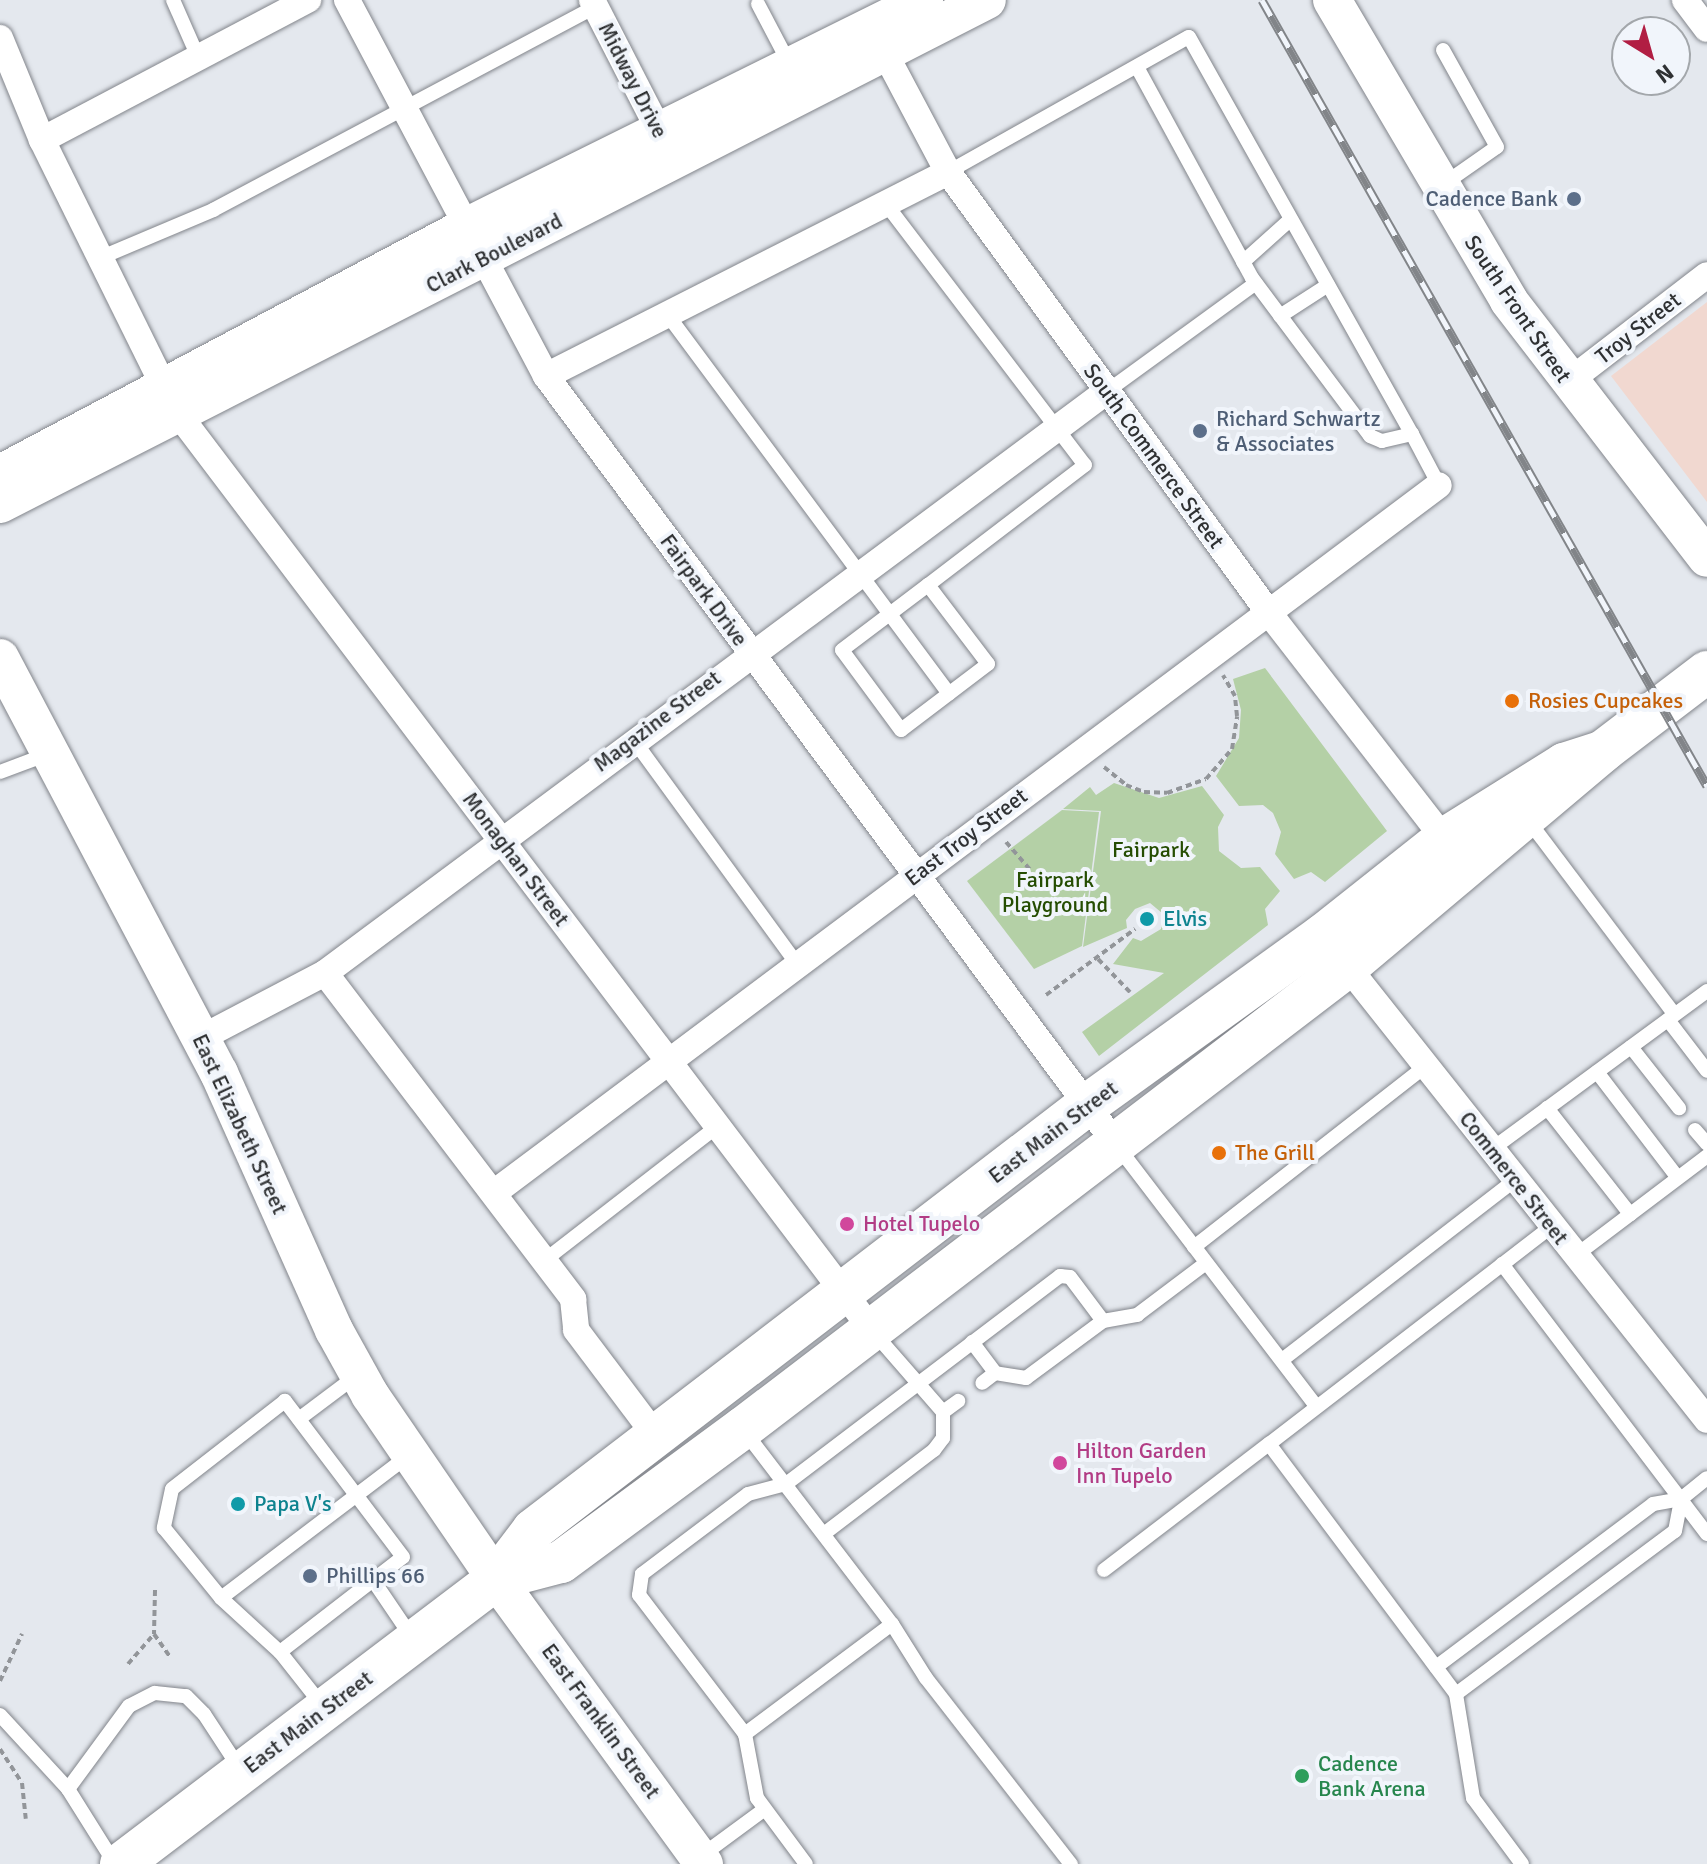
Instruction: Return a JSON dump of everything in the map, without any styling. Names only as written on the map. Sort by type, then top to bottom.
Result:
[{"type":"main road","name":"East Main Street","points":[[1455,853],[1526,816],[1602,752],[1707,672]]},
{"type":"main road","name":"East Main Street","points":[[496,1579],[561,1562],[743,1428],[1116,1144],[1335,951],[1564,764],[1602,752]]},
{"type":"main road","name":"East Main Street","points":[[118,1864],[496,1579],[522,1539],[1087,1105],[1335,951]]},
{"type":"street","points":[[42,140],[308,0]]},
{"type":"street","name":"Fairpark Drive","points":[[347,0],[546,376],[751,654],[918,873],[930,900],[1116,1144]]},
{"type":"street","name":"Clark Boulevard","points":[[0,474],[170,399],[667,147],[877,38],[924,0]]},
{"type":"street","name":"Clark Boulevard","points":[[667,147],[791,67],[987,0]]},
{"type":"street","name":"South Front Street","points":[[1332,0],[1439,187],[1509,301],[1568,382],[1707,558]]},
{"type":"street","points":[[1685,0],[1707,29]]},
{"type":"street","name":"Midway Drive","points":[[594,3],[667,147]]},
{"type":"street","name":"Monaghan Street","points":[[0,38],[42,140],[170,399],[872,1330]]},
{"type":"street","name":"South Commerce Street","points":[[877,38],[948,172],[1269,613],[1455,853]]},
{"type":"street","points":[[546,376],[948,172]]},
{"type":"street","name":"Troy Street","points":[[1568,382],[1707,275]]},
{"type":"street","name":"Magazine Street","points":[[201,1038],[325,973],[633,739],[1106,392]]},
{"type":"street","name":"Clark Boulevard","points":[[0,504],[170,399]]},
{"type":"street","name":"East Troy Street","points":[[495,1192],[1439,485]]},
{"type":"street","name":"East Elizabeth Street","points":[[0,658],[48,754],[201,1038],[359,1374],[409,1456],[496,1579]]},
{"type":"street","name":"Commerce Street","points":[[1335,951],[1707,1420]]},
{"type":"street","points":[[325,973],[495,1192],[573,1299],[576,1330],[656,1436]]},
{"type":"street","name":"East Franklin Street","points":[[496,1579],[702,1860]]},
{"type":"lane","points":[[173,0],[198,57]]},
{"type":"lane","points":[[102,257],[213,210],[404,109],[594,3]]},
{"type":"lane","points":[[758,4],[791,67]]},
{"type":"lane","points":[[948,172],[1189,37],[1439,485]]},
{"type":"lane","points":[[1439,187],[1497,147],[1443,50]]},
{"type":"lane","points":[[1137,67],[1243,262],[1280,316],[1370,436],[1382,441],[1412,434]]},
{"type":"lane","points":[[886,204],[1085,465],[842,650],[901,730],[988,664],[928,585]]},
{"type":"lane","points":[[1243,262],[1291,219]]},
{"type":"lane","points":[[1106,392],[1256,283]]},
{"type":"lane","points":[[1280,316],[1328,285]]},
{"type":"lane","points":[[667,314],[949,694]]},
{"type":"lane","points":[[633,739],[797,964]]},
{"type":"lane","points":[[0,772],[48,754]]},
{"type":"lane","points":[[1526,816],[1707,1071]]},
{"type":"lane","points":[[1492,1149],[1707,991]]},
{"type":"lane","points":[[1631,1047],[1679,1108]]},
{"type":"lane","points":[[1194,1247],[1426,1066]]},
{"type":"lane","points":[[1597,1072],[1678,1178]]},
{"type":"lane","points":[[1547,1108],[1630,1214]]},
{"type":"lane","points":[[545,1260],[718,1126]]},
{"type":"lane","points":[[1695,1130],[1707,1144]]},
{"type":"lane","points":[[1116,1144],[1317,1407]]},
{"type":"lane","points":[[1575,1256],[1707,1156]]},
{"type":"lane","points":[[1282,1360],[1515,1180]]},
{"type":"lane","points":[[1104,1570],[1551,1227]]},
{"type":"lane","points":[[972,1342],[995,1373],[1026,1378],[1103,1321],[1137,1315],[1206,1263]]},
{"type":"lane","points":[[1502,1264],[1707,1534]]},
{"type":"lane","points":[[806,1864],[757,1798],[745,1734],[639,1595],[642,1574],[748,1494],[786,1484],[1060,1276],[1070,1277],[1103,1321]]},
{"type":"lane","points":[[825,1533],[934,1450],[943,1438],[943,1412],[872,1330]]},
{"type":"lane","points":[[982,1383],[995,1373]]},
{"type":"lane","points":[[299,1419],[359,1374]]},
{"type":"lane","points":[[280,1652],[403,1557],[285,1401],[172,1489],[164,1528],[221,1598],[280,1652],[325,1709]]},
{"type":"lane","points":[[943,1412],[958,1401]]},
{"type":"lane","points":[[743,1428],[892,1624],[926,1678],[1071,1864]]},
{"type":"lane","points":[[1269,1444],[1456,1694],[1473,1798],[1522,1864]]},
{"type":"lane","points":[[221,1598],[409,1456]]},
{"type":"lane","points":[[1436,1667],[1653,1504],[1681,1499],[1707,1478]]},
{"type":"lane","points":[[1456,1694],[1675,1531],[1681,1499]]},
{"type":"lane","points":[[373,1580],[415,1641]]},
{"type":"lane","points":[[745,1734],[892,1624]]},
{"type":"lane","points":[[68,1789],[129,1706],[155,1693],[186,1696],[204,1714],[242,1772]]},
{"type":"lane","points":[[0,1715],[68,1789],[118,1864]]},
{"type":"lane","points":[[702,1860],[765,1809]]},
{"type":"path","points":[[1101,764],[1112,777],[1144,792],[1167,793],[1206,779],[1232,749],[1237,716],[1235,696],[1222,673]]},
{"type":"path","points":[[1006,842],[1031,871]]},
{"type":"path","points":[[1046,995],[1135,929]]},
{"type":"path","points":[[1098,959],[1130,992]]},
{"type":"path","points":[[155,1590],[154,1634],[170,1657]]},
{"type":"path","points":[[0,1681],[22,1634]]},
{"type":"path","points":[[128,1664],[154,1634]]},
{"type":"path","points":[[0,1749],[22,1783],[26,1819]]},
{"type":"shaded area","points":[[1707,302],[1707,502],[1611,376]]},
{"type":"green space","points":[[1265,668],[1387,831],[1325,882],[1311,872],[1294,879],[1275,854],[1281,832],[1273,813],[1263,805],[1239,806],[1216,776],[1239,738],[1241,710],[1233,679]]},
{"type":"green space","name":"Fairpark","points":[[1114,783],[1159,798],[1202,786],[1224,815],[1218,827],[1219,851],[1241,868],[1260,867],[1280,891],[1265,909],[1268,925],[1099,1056],[1082,1032],[1164,973],[1113,964],[1133,938],[1141,941],[1161,929],[1162,913],[1150,903],[1135,909],[1126,920],[1127,928],[1083,947],[1101,811],[1063,809],[1090,787],[1096,795]]},
{"type":"green space","name":"Fairpark Playground","points":[[1062,810],[1099,812],[1082,946],[1034,969],[967,881]]},
{"type":"railway","points":[[1262,0],[1707,786]]},
{"type":"place","name":"Cadence Bank","points":[[1574,199]]},
{"type":"place","name":"Richard Schwartz & Associates","points":[[1200,431]]},
{"type":"place","name":"Rosies Cupcakes","points":[[1512,701]]},
{"type":"place","name":"Elvis","points":[[1147,919]]},
{"type":"place","name":"The Grill","points":[[1219,1153]]},
{"type":"place","name":"Hotel Tupelo","points":[[847,1224]]},
{"type":"place","name":"Hilton Garden Inn Tupelo","points":[[1060,1463]]},
{"type":"place","name":"Papa V's","points":[[238,1504]]},
{"type":"place","name":"Phillips 66","points":[[310,1576]]},
{"type":"place","name":"Cadence Bank Arena","points":[[1302,1776]]}]
